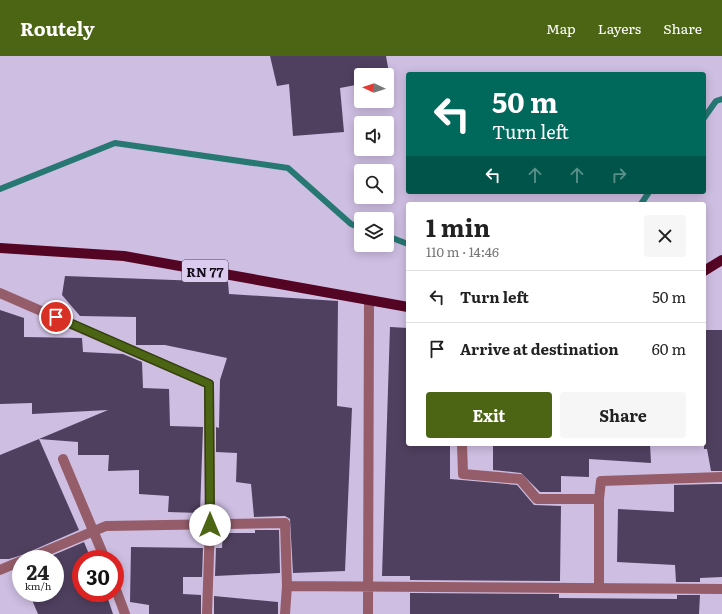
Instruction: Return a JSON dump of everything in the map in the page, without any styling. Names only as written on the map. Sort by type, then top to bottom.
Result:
[{"type":"main road","name":"RN 77","points":[[0,248],[124,256],[406,307]]},
{"type":"main road","points":[[706,271],[722,260]]},
{"type":"street","points":[[0,293],[209,384],[210,525],[206,614]]},
{"type":"street","points":[[368,614],[369,300]]},
{"type":"street","points":[[462,446],[463,474],[520,478],[537,499],[599,499]]},
{"type":"street","points":[[64,459],[101,550]]},
{"type":"street","points":[[599,588],[599,499],[601,481],[722,477]]},
{"type":"street","points":[[49,550],[106,526],[285,523],[287,586],[285,614]]},
{"type":"street","points":[[0,570],[12,565]]},
{"type":"street","points":[[287,586],[722,589]]},
{"type":"street","points":[[120,602],[125,614]]},
{"type":"building","points":[[270,56],[386,56],[388,68],[354,68],[354,85],[340,88],[344,132],[293,136],[289,84],[277,86]]},
{"type":"building","points":[[65,276],[228,282],[229,294],[338,301],[337,406],[352,408],[345,571],[293,573],[290,519],[285,516],[254,517],[251,484],[236,482],[237,453],[216,452],[216,427],[219,428],[220,380],[227,358],[165,345],[136,345],[136,317],[80,316],[62,295]]},
{"type":"building","points":[[0,310],[24,318],[24,337],[82,338],[83,352],[123,354],[142,362],[143,388],[169,389],[170,426],[203,427],[200,513],[168,512],[169,496],[139,494],[139,470],[108,471],[109,455],[78,455],[78,442],[39,439],[108,410],[32,414],[32,403],[0,404]]},
{"type":"building","points":[[390,327],[406,328],[406,446],[450,446],[450,479],[517,485],[534,505],[561,506],[560,581],[410,580],[410,576],[382,576]]},
{"type":"building","points":[[706,330],[722,330],[722,471],[711,471],[707,449],[704,449],[704,446],[706,446]]},
{"type":"building","points":[[39,439],[79,530],[33,550],[12,550],[12,558],[0,559],[0,455]]},
{"type":"building","points":[[493,446],[650,446],[651,463],[589,459],[589,477],[561,476],[561,492],[540,492],[521,473],[493,470]]},
{"type":"building","points":[[722,484],[722,577],[700,578],[700,582],[676,582],[675,565],[617,562],[618,509],[674,512],[674,485]]},
{"type":"building","points":[[255,530],[279,530],[280,573],[215,576],[216,548],[222,548],[223,533],[255,533]]},
{"type":"building","points":[[84,542],[87,550],[72,550],[72,602],[109,602],[113,614],[38,614],[33,602],[64,602],[64,550]]},
{"type":"building","points":[[131,547],[203,548],[202,577],[183,577],[183,594],[201,595],[201,614],[149,614],[149,605],[130,602]]},
{"type":"building","points":[[410,593],[559,594],[559,598],[677,599],[677,595],[700,595],[699,614],[410,614]]},
{"type":"building","points":[[214,596],[278,602],[278,614],[214,614]]},
{"type":"waterway","points":[[706,115],[716,101],[722,99]]},
{"type":"waterway","points":[[0,189],[115,143],[288,168],[354,225]]},
{"type":"waterway","points":[[642,202],[648,194]]},
{"type":"waterway","points":[[394,239],[406,243]]},
{"type":"route","points":[[56,317],[209,384],[210,525]]}]
